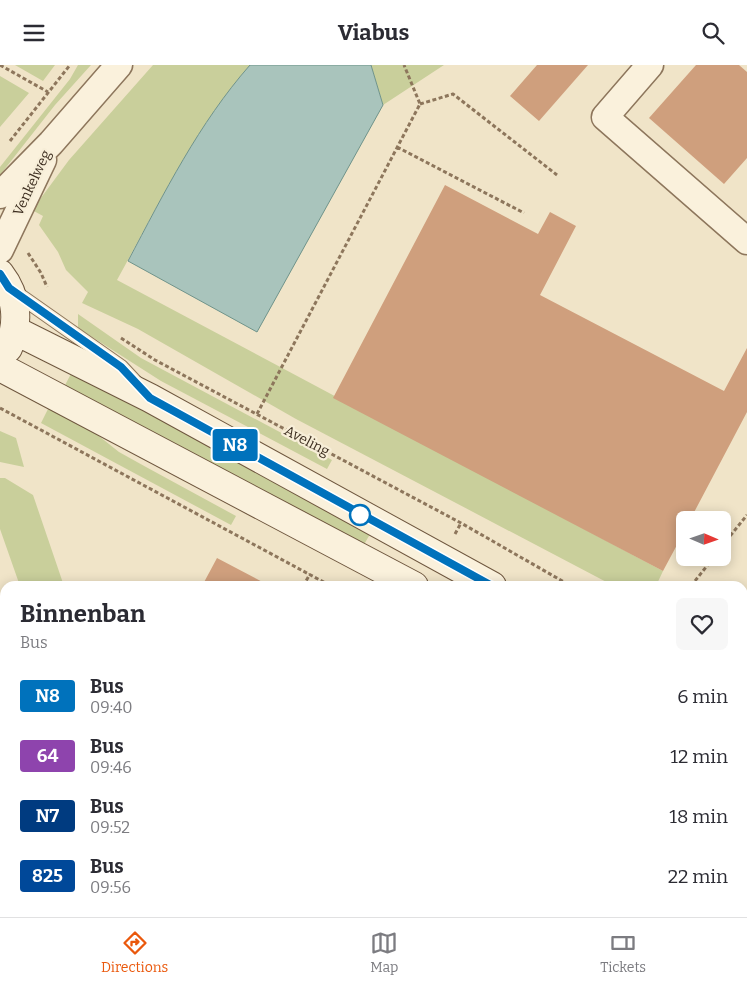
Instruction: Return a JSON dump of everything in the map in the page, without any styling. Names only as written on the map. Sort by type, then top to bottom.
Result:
[{"type":"main road","points":[[0,361],[12,340],[16,313],[4,281]]},
{"type":"main road","points":[[14,330],[150,398],[483,581]]},
{"type":"main road","points":[[0,367],[405,581]]},
{"type":"street","name":"Venkelweg","points":[[0,195],[51,143],[118,65]]},
{"type":"street","points":[[650,65],[605,117],[747,241]]},
{"type":"street","name":"Venkelweg","points":[[0,250],[51,143]]},
{"type":"lane","points":[[4,281],[121,367],[150,398]]},
{"type":"path","points":[[0,65],[48,92]]},
{"type":"path","points":[[6,146],[70,65]]},
{"type":"path","points":[[404,65],[420,105]]},
{"type":"path","points":[[257,414],[420,105],[453,93],[557,175]]},
{"type":"path","points":[[397,147],[524,213]]},
{"type":"path","name":"Aveling","points":[[115,333],[155,360],[461,523],[562,581]]},
{"type":"path","points":[[0,408],[322,581]]},
{"type":"path","points":[[731,535],[747,515]]},
{"type":"path","points":[[695,581],[707,566]]},
{"type":"path","points":[[306,581],[310,574]]},
{"type":"green space","points":[[15,65],[55,65],[43,81]]},
{"type":"green space","points":[[78,65],[91,65],[55,105],[0,175],[0,167],[70,79]]},
{"type":"green space","points":[[153,65],[250,65],[211,115],[194,142],[162,196],[117,280],[663,571],[658,581],[604,581],[296,419],[138,329],[82,303],[88,292],[66,270],[58,252],[39,225],[43,216],[32,210],[69,160]]},
{"type":"green space","points":[[371,65],[444,65],[383,105]]},
{"type":"green space","points":[[0,76],[29,93],[0,127]]},
{"type":"green space","points":[[78,314],[141,358],[332,460],[327,469],[161,381],[78,328]]},
{"type":"green space","points":[[73,370],[373,529],[362,548],[63,389]]},
{"type":"green space","points":[[50,405],[80,421],[119,452],[236,516],[231,525],[41,423]]},
{"type":"green space","points":[[0,431],[16,438],[24,467],[0,462]]},
{"type":"green space","points":[[0,478],[5,478],[33,495],[62,581],[18,581],[0,529]]},
{"type":"water","points":[[250,65],[371,65],[383,105],[257,332],[128,261],[183,159],[214,111]]},
{"type":"building","points":[[537,65],[588,65],[539,121],[510,96]]},
{"type":"building","points":[[696,65],[739,65],[747,72],[747,158],[724,184],[649,118]]},
{"type":"building","points":[[445,185],[538,234],[550,212],[576,226],[540,295],[724,391],[747,348],[747,412],[695,511],[676,511],[676,547],[663,571],[333,398]]},
{"type":"building","points":[[217,558],[261,581],[205,581]]},
{"type":"bus line","name":"N8","points":[[0,274],[9,288],[50,319],[121,367],[150,398],[483,581]]}]
